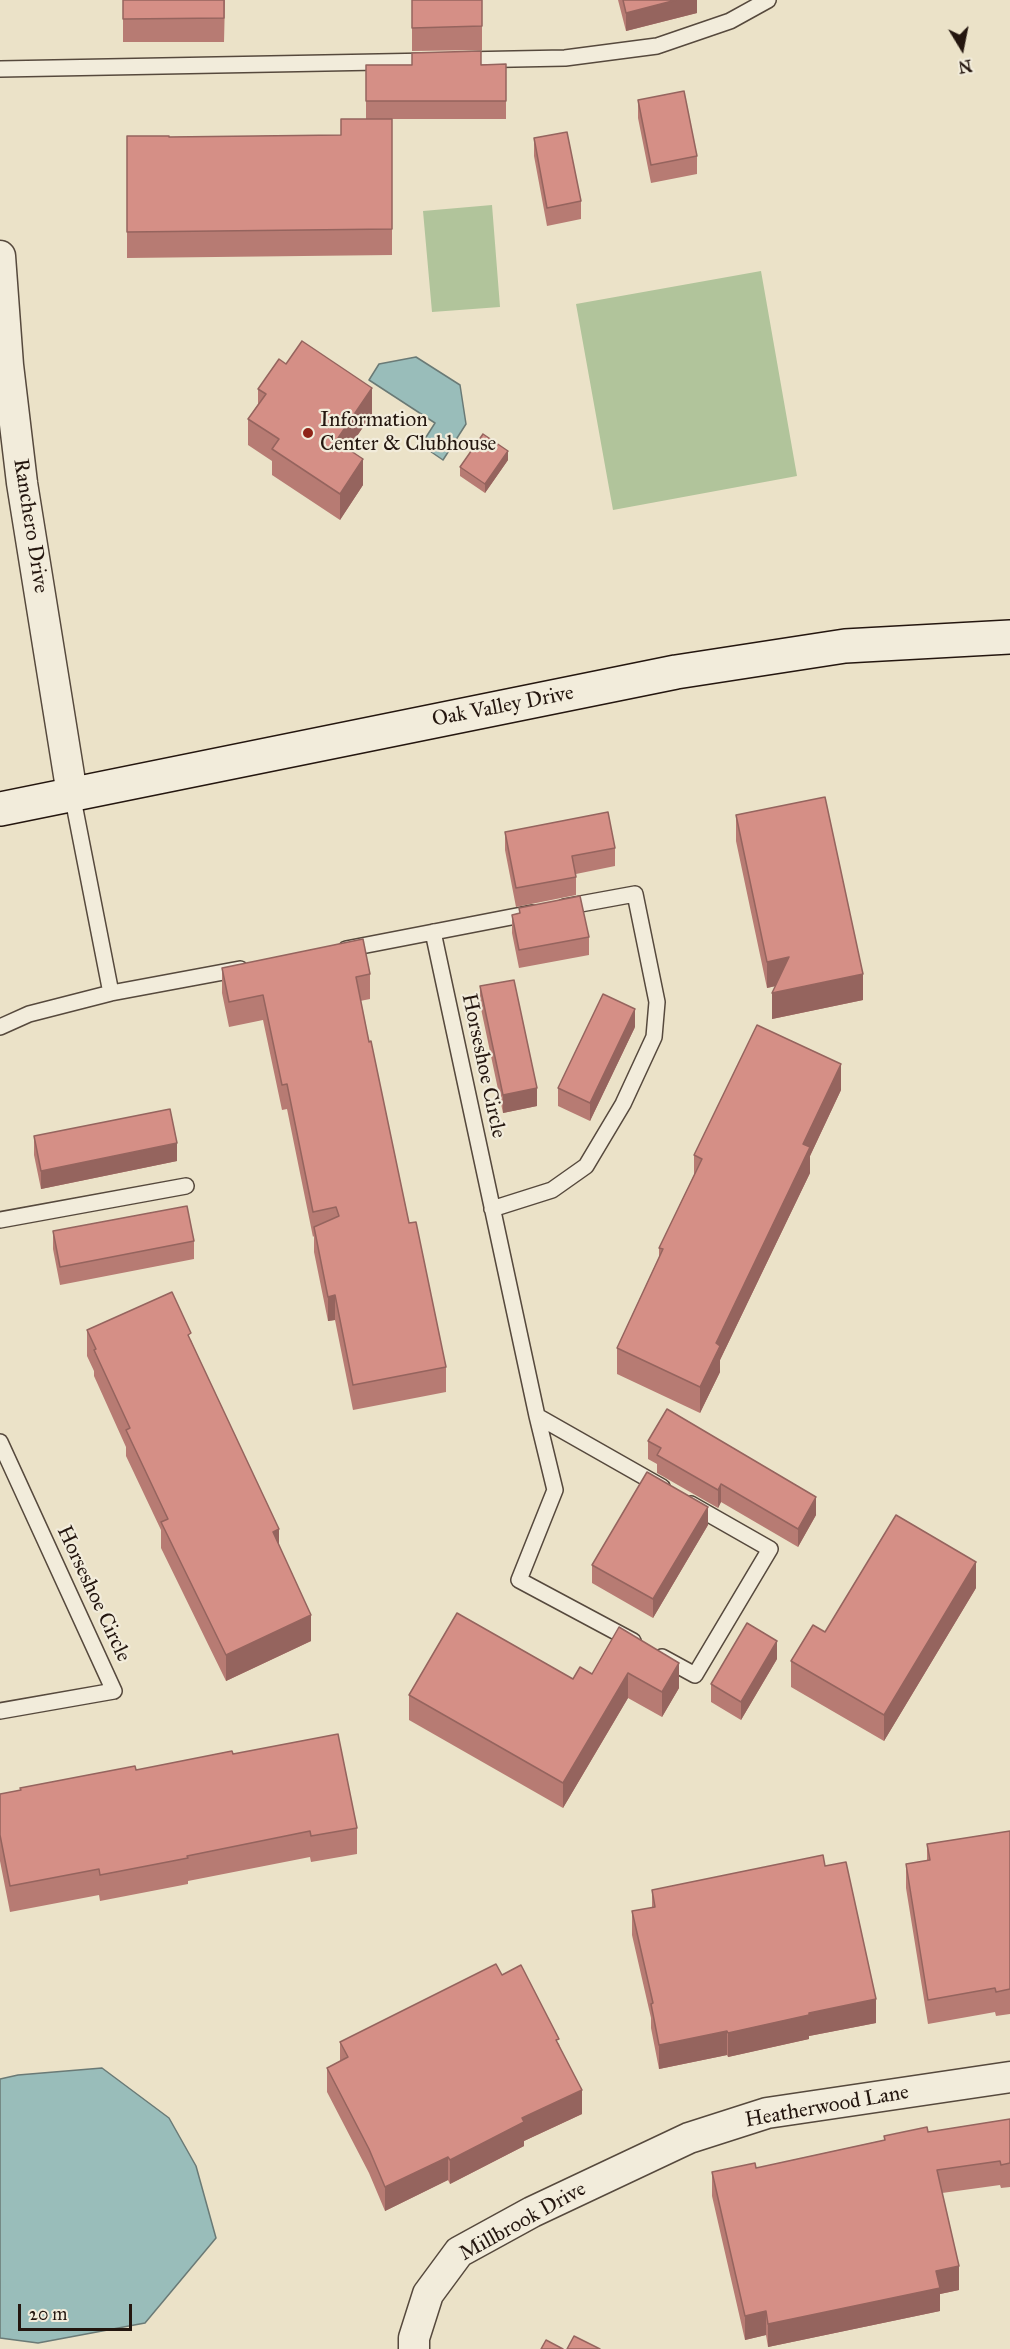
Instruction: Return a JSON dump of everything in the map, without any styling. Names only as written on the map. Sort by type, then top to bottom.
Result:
[{"type":"street","name":"Ranchero Drive","points":[[0,256],[8,364],[22,483],[72,794]]},
{"type":"street","name":"Oak Valley Drive","points":[[0,809],[676,672],[845,646],[1010,637]]},
{"type":"street","name":"Heatherwood Lane","points":[[649,2156],[689,2138],[767,2113],[1010,2077]]},
{"type":"street","name":"Millbrook Drive","points":[[414,2349],[414,2338],[428,2294],[459,2252],[532,2212],[649,2156]]},
{"type":"lane","points":[[0,69],[565,58],[657,46],[730,21],[768,0]]},
{"type":"lane","points":[[72,794],[111,993]]},
{"type":"lane","points":[[329,952],[635,894],[657,1002],[654,1037],[623,1104],[586,1166],[552,1190],[492,1209]]},
{"type":"lane","name":"Horseshoe Circle","points":[[433,932],[537,1416],[555,1490],[519,1580],[695,1675],[770,1549],[537,1416]]},
{"type":"lane","points":[[0,1027],[29,1014],[111,993],[260,965]]},
{"type":"lane","points":[[0,1220],[186,1186]]},
{"type":"lane","name":"Horseshoe Circle","points":[[0,1442],[114,1691],[0,1712]]},
{"type":"green space","points":[[492,205],[500,307],[432,312],[423,211]]},
{"type":"green space","points":[[761,271],[797,476],[613,510],[576,304]]},
{"type":"water","points":[[416,357],[460,385],[466,424],[443,460],[421,445],[435,423],[369,380],[379,364]]},
{"type":"water","points":[[102,2068],[169,2118],[196,2166],[216,2238],[145,2323],[38,2343],[0,2338],[0,2079],[18,2075]]},
{"type":"building","points":[[123,0],[224,0],[224,18],[123,19]]},
{"type":"building","points":[[412,0],[482,0],[482,26],[412,28]]},
{"type":"building","points":[[623,0],[676,0],[626,13]]},
{"type":"building","points":[[481,51],[481,65],[506,64],[506,101],[366,101],[366,65],[412,65],[412,53]]},
{"type":"building","points":[[684,91],[697,156],[651,165],[638,100]]},
{"type":"building","points":[[341,119],[392,119],[392,229],[127,232],[127,136],[341,135]]},
{"type":"building","points":[[567,132],[581,201],[547,208],[534,138]]},
{"type":"building","name":"Information Center & Clubhouse","points":[[302,341],[372,388],[336,441],[363,459],[340,494],[272,449],[279,439],[248,419],[266,394],[258,389],[279,359],[286,364]]},
{"type":"building","points":[[483,434],[508,451],[485,484],[460,467]]},
{"type":"building","points":[[825,797],[863,974],[772,993],[789,957],[767,962],[736,815]]},
{"type":"building","points":[[608,812],[615,848],[572,856],[576,877],[516,888],[505,832]]},
{"type":"building","points":[[580,896],[589,937],[519,950],[512,915],[520,913],[519,908]]},
{"type":"building","points":[[363,939],[370,974],[356,977],[409,1223],[416,1222],[446,1367],[353,1385],[335,1295],[328,1297],[314,1227],[339,1216],[336,1207],[313,1212],[287,1084],[282,1085],[263,995],[229,1002],[222,968]]},
{"type":"building","points":[[514,980],[537,1088],[503,1095],[480,986]]},
{"type":"building","points":[[603,994],[635,1009],[590,1103],[558,1088]]},
{"type":"building","points":[[757,1025],[841,1064],[803,1144],[810,1147],[716,1343],[720,1346],[700,1387],[617,1348],[663,1249],[659,1248],[702,1159],[694,1155]]},
{"type":"building","points":[[170,1109],[177,1143],[41,1171],[34,1136]]},
{"type":"building","points":[[187,1206],[194,1241],[60,1267],[53,1231]]},
{"type":"building","points":[[172,1292],[191,1333],[188,1335],[279,1529],[273,1532],[311,1615],[226,1655],[161,1522],[168,1519],[126,1430],[130,1428],[87,1330]]},
{"type":"building","points":[[667,1409],[816,1497],[798,1529],[721,1484],[718,1490],[657,1455],[661,1448],[648,1441]]},
{"type":"building","points":[[647,1472],[708,1507],[653,1599],[592,1565]]},
{"type":"building","points":[[896,1515],[976,1562],[884,1715],[791,1661],[813,1625],[825,1632]]},
{"type":"building","points":[[457,1613],[573,1679],[580,1667],[592,1674],[619,1627],[679,1663],[662,1692],[628,1673],[563,1783],[409,1695]]},
{"type":"building","points":[[747,1623],[777,1641],[741,1702],[711,1684]]},
{"type":"building","points":[[338,1734],[357,1828],[311,1836],[310,1831],[100,1875],[99,1869],[10,1886],[0,1835],[0,1794],[21,1790],[20,1788],[135,1766],[136,1770],[232,1751],[233,1754]]},
{"type":"building","points":[[1010,1831],[1010,1989],[996,1992],[995,1988],[928,2000],[906,1864],[930,1860],[927,1844]]},
{"type":"building","points":[[823,1855],[825,1866],[846,1862],[876,1999],[728,2033],[727,2031],[659,2045],[651,2004],[653,2003],[632,1911],[655,1907],[652,1890]]},
{"type":"building","points":[[496,1964],[502,1975],[521,1965],[582,2090],[522,2118],[524,2122],[450,2160],[448,2157],[385,2187],[369,2149],[327,2068],[348,2057],[340,2042]]},
{"type":"building","points":[[1010,2119],[1010,2163],[1001,2165],[1000,2161],[937,2170],[959,2266],[936,2271],[940,2288],[768,2324],[766,2311],[745,2316],[712,2172],[755,2163],[756,2168],[885,2140],[884,2136],[927,2127],[928,2132]]},
{"type":"building","points":[[574,2336],[600,2349],[567,2349]]},
{"type":"building","points":[[546,2340],[563,2349],[541,2349]]},
{"type":"place","name":"Information Center & Clubhouse","points":[[308,433]]}]
